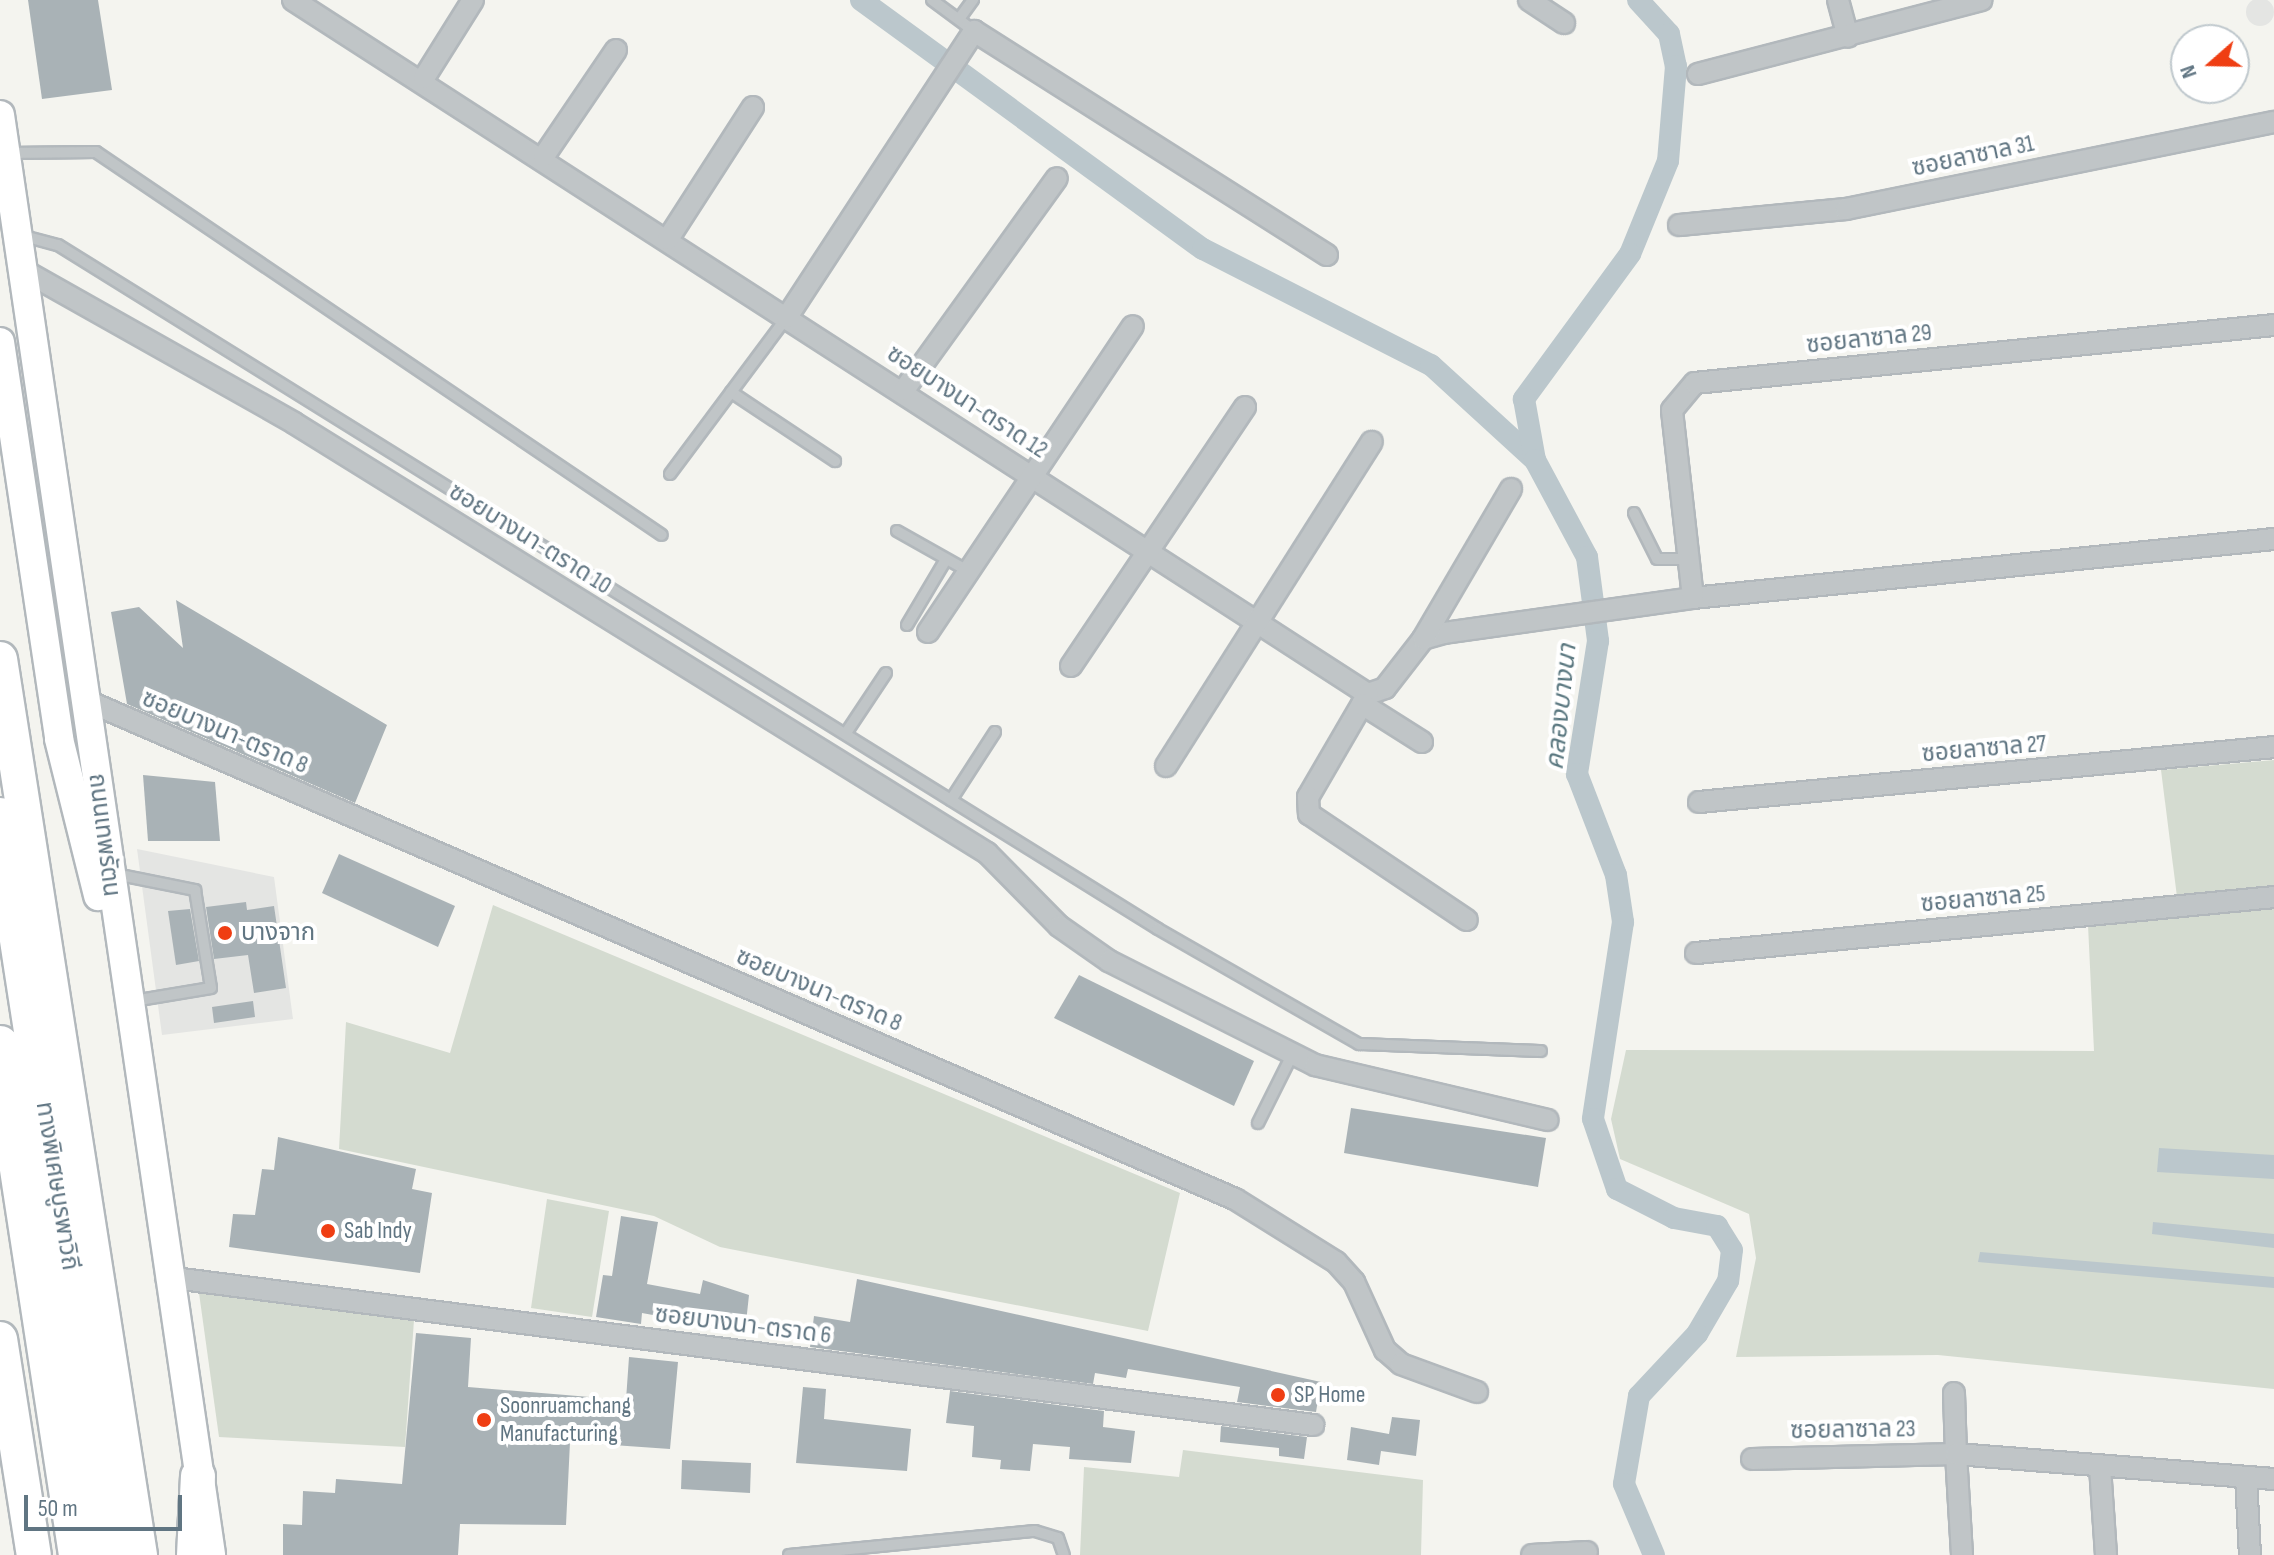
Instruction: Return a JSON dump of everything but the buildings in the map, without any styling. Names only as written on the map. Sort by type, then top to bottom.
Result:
[{"type":"highway","points":[[0,659],[140,1555]]},
{"type":"highway","name":"ทางพิเศษบูรพาวิถี","points":[[0,817],[114,1555]]},
{"type":"highway","name":"ทางพิเศษบูรพาวิถี","points":[[0,1045],[78,1555]]},
{"type":"highway","points":[[0,1339],[34,1555]]},
{"type":"highway","points":[[194,1555],[198,1476]]},
{"type":"main road","name":"ถนนเทพรัตน","points":[[0,115],[85,700],[124,998],[211,1555]]},
{"type":"main road","points":[[0,342],[51,687],[124,998]]},
{"type":"street","points":[[424,78],[473,0]]},
{"type":"street","points":[[1529,0],[1564,23]]},
{"type":"street","points":[[1838,0],[1848,37]]},
{"type":"street","points":[[1698,74],[1982,0]]},
{"type":"street","name":"ซอยบางนา-ตราด 12","points":[[297,1],[424,78],[1146,548],[1261,625],[1422,742]]},
{"type":"street","points":[[787,317],[933,90],[966,32],[1327,255]]},
{"type":"street","points":[[544,156],[616,50]]},
{"type":"street","points":[[668,239],[753,107]]},
{"type":"street","name":"ซอยลาซาล 31","points":[[1679,225],[1846,209],[2274,122]]},
{"type":"street","points":[[904,390],[1057,178]]},
{"type":"street","name":"ซอยบางนา-ตราด 10","points":[[23,270],[294,423],[1001,867],[1059,926],[1109,961],[1293,1053],[1373,1080],[1548,1120]]},
{"type":"street","name":"ซอยลาซาล 29","points":[[1693,598],[1672,410],[1695,383],[2274,325]]},
{"type":"street","points":[[928,632],[1133,326]]},
{"type":"street","points":[[1071,666],[1146,548],[1245,407]]},
{"type":"street","points":[[1166,766],[1261,625],[1372,442]]},
{"type":"street","points":[[1467,920],[1309,814],[1308,797],[1365,699],[1385,688],[1423,639],[1511,489]]},
{"type":"street","points":[[1423,639],[1693,598],[2274,539]]},
{"type":"street","name":"ซอยบางนา-ตราด 8","points":[[85,700],[1235,1199],[1336,1262],[1354,1282],[1385,1350],[1401,1364],[1477,1392]]},
{"type":"street","name":"ซอยลาซาล 27","points":[[1699,802],[2274,747]]},
{"type":"street","name":"ซอยลาซาล 25","points":[[1696,953],[2274,897]]},
{"type":"street","name":"ซอยบางนา-ตราด 6","points":[[166,1277],[1313,1425]]},
{"type":"street","points":[[1954,1393],[1962,1555]]},
{"type":"street","name":"ซอยลาซาล 23","points":[[1752,1459],[1956,1454],[2274,1479]]},
{"type":"street","points":[[2100,1467],[2106,1555]]},
{"type":"street","points":[[2246,1477],[2250,1555]]},
{"type":"street","points":[[1532,1555],[1587,1552]]},
{"type":"lane","points":[[932,0],[966,32]]},
{"type":"lane","points":[[966,32],[973,0]]},
{"type":"lane","points":[[6,153],[96,152],[662,535]]},
{"type":"lane","points":[[18,235],[58,245],[951,800],[1359,1044],[1541,1051]]},
{"type":"lane","points":[[670,474],[787,317]]},
{"type":"lane","points":[[731,392],[835,461]]},
{"type":"lane","points":[[1634,513],[1657,559],[1688,559]]},
{"type":"lane","points":[[897,531],[945,561],[968,571]]},
{"type":"lane","points":[[907,625],[945,561]]},
{"type":"lane","points":[[846,733],[886,673]]},
{"type":"lane","points":[[951,800],[995,732]]},
{"type":"lane","points":[[109,873],[195,890],[211,988],[124,998]]},
{"type":"lane","points":[[1258,1123],[1293,1053]]},
{"type":"lane","points":[[789,1555],[1035,1531],[1058,1538],[1064,1555]]},
{"type":"shaded area","points":[[2260,-2],[2270,2],[2274,12],[2270,22],[2260,26],[2250,22],[2246,12],[2250,2]]},
{"type":"shaded area","points":[[2274,760],[2274,889],[2177,897],[2161,770]]},
{"type":"shaded area","points":[[137,849],[274,877],[293,1019],[162,1035]]},
{"type":"shaded area","points":[[493,905],[1180,1193],[1148,1331],[720,1247],[654,1216],[339,1149],[346,1022],[450,1053]]},
{"type":"shaded area","points":[[2274,908],[2274,1389],[1938,1355],[1736,1357],[1756,1258],[1749,1214],[1620,1159],[1611,1119],[1626,1050],[2094,1051],[2088,925]]},
{"type":"shaded area","points":[[2159,1148],[2274,1155],[2274,1179],[2157,1172]]},
{"type":"shaded area","points":[[547,1199],[609,1211],[592,1317],[531,1308]]},
{"type":"shaded area","points":[[2153,1222],[2274,1234],[2274,1248],[2152,1234]]},
{"type":"shaded area","points":[[1980,1252],[2274,1277],[2274,1288],[1978,1262]]},
{"type":"shaded area","points":[[199,1293],[414,1320],[405,1447],[219,1437]]},
{"type":"shaded area","points":[[1183,1450],[1423,1480],[1421,1555],[1080,1555],[1084,1467],[1179,1477]]},
{"type":"waterway","points":[[861,0],[1203,249],[1431,365],[1535,460]]},
{"type":"waterway","name":"คลองบางนา","points":[[1638,0],[1669,34],[1676,66],[1668,161],[1630,254],[1524,399],[1535,460],[1587,557],[1598,641],[1577,774],[1616,875],[1623,922],[1593,1119],[1617,1189],[1674,1218],[1717,1226],[1732,1250],[1728,1281],[1697,1334],[1639,1396],[1624,1484],[1654,1555]]},
{"type":"place","name":"บางจาก","points":[[225,933]]},
{"type":"place","name":"Sab Indy","points":[[328,1231]]},
{"type":"place","name":"SP Home","points":[[1278,1395]]},
{"type":"place","name":"Soonruamchang Manufacturing","points":[[484,1420]]}]
